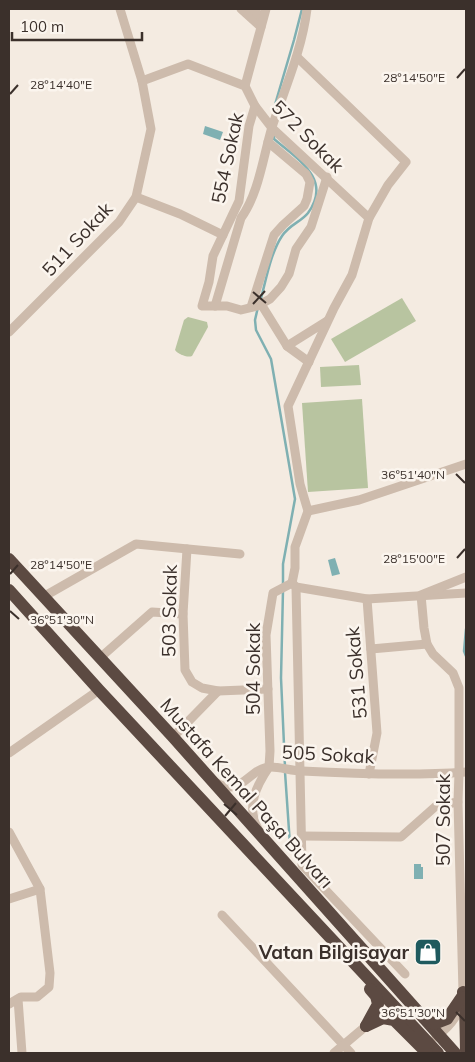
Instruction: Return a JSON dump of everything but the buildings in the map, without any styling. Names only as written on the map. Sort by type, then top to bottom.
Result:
[{"type":"highway","name":"Mustafa Kemal Paşa Bulvarı","points":[[9,560],[101,657],[420,1015],[431,1044],[455,1053]]},
{"type":"highway","name":"Mustafa Kemal Paşa Bulvarı","points":[[9,590],[99,690],[438,1053]]},
{"type":"highway","points":[[307,914],[376,996],[378,1004],[366,1026]]},
{"type":"highway","points":[[420,1015],[434,1024],[441,1022],[447,1019],[462,995]]},
{"type":"highway","points":[[462,995],[465,1001],[466,1051]]},
{"type":"highway","points":[[366,1026],[383,1018],[394,1020],[431,1044]]},
{"type":"street","name":"511 Sokak","points":[[9,332],[119,222],[136,197],[151,129],[142,82],[120,9]]},
{"type":"street","points":[[241,9],[263,18]]},
{"type":"street","points":[[253,9],[263,18]]},
{"type":"street","points":[[307,9],[297,57],[272,128],[250,206],[241,218],[215,306],[227,306],[242,310],[270,299],[281,287],[289,274],[296,249],[311,227],[327,177]]},
{"type":"street","points":[[142,82],[188,64],[245,86],[263,18]]},
{"type":"street","points":[[297,57],[406,162],[388,186],[369,218],[352,275],[328,320],[288,406],[300,484],[308,511],[295,548],[294,585],[302,865],[405,974]]},
{"type":"street","name":"572 Sokak","points":[[245,86],[255,106],[272,128],[369,218]]},
{"type":"street","name":"554 Sokak","points":[[215,306],[202,306],[209,282],[213,256],[239,201],[249,126],[255,106]]},
{"type":"street","points":[[251,307],[274,235],[283,224],[304,206],[310,182],[306,174],[268,142]]},
{"type":"street","points":[[136,197],[180,214],[223,235]]},
{"type":"street","points":[[261,304],[287,346],[309,362]]},
{"type":"street","points":[[287,346],[328,320]]},
{"type":"street","points":[[308,511],[359,500],[466,464]]},
{"type":"street","points":[[43,597],[136,544],[240,554]]},
{"type":"street","name":"503 Sokak","points":[[187,550],[183,614],[185,670],[192,682],[202,688],[218,691],[268,689]]},
{"type":"street","points":[[421,595],[466,577]]},
{"type":"street","points":[[294,585],[367,599],[466,593]]},
{"type":"street","name":"504 Sokak","points":[[269,767],[266,634],[273,593],[294,585]]},
{"type":"street","name":"507 Sokak","points":[[421,595],[424,628],[428,644],[433,654],[453,673],[459,688],[463,773],[458,802],[462,995],[456,1017],[431,1044]]},
{"type":"street","name":"531 Sokak","points":[[367,599],[377,733],[368,774]]},
{"type":"street","points":[[101,657],[152,612],[183,614]]},
{"type":"street","points":[[371,649],[428,644]]},
{"type":"street","points":[[9,753],[99,690]]},
{"type":"street","points":[[172,737],[218,691]]},
{"type":"street","points":[[210,779],[222,786],[237,786],[257,772],[269,767]]},
{"type":"street","name":"505 Sokak","points":[[265,842],[256,824],[252,806],[253,797],[261,778],[269,767],[299,771],[368,774],[463,773]]},
{"type":"street","points":[[302,836],[401,837],[436,806],[458,802]]},
{"type":"street","points":[[9,832],[40,889],[50,973],[49,987],[37,997],[21,997],[9,1004]]},
{"type":"street","points":[[9,899],[40,889]]},
{"type":"street","points":[[222,915],[351,1053]]},
{"type":"street","points":[[18,1000],[22,1053]]},
{"type":"street","points":[[334,1053],[366,1026]]},
{"type":"green space","points":[[402,298],[416,321],[345,362],[331,339]]},
{"type":"green space","points":[[188,317],[207,322],[208,327],[192,356],[183,355],[175,350],[184,320]]},
{"type":"green space","points":[[359,365],[361,385],[321,387],[320,367]]},
{"type":"green space","points":[[362,399],[368,488],[308,492],[302,403]]},
{"type":"water","points":[[205,126],[223,132],[220,140],[203,134]]},
{"type":"water","points":[[335,558],[340,574],[332,576],[328,560]]},
{"type":"water","points":[[414,864],[421,864],[421,867],[423,867],[423,879],[414,879]]},
{"type":"waterway","points":[[274,108],[302,9]]},
{"type":"waterway","points":[[260,302],[271,259],[278,243],[288,229],[308,213],[315,201],[316,190],[314,180],[309,171],[274,139],[274,136]]},
{"type":"waterway","points":[[258,307],[255,320],[256,330],[271,359],[295,499],[283,564],[283,584]]},
{"type":"waterway","points":[[283,590],[281,678],[285,767]]},
{"type":"waterway","points":[[466,629],[464,651],[466,656]]},
{"type":"waterway","points":[[285,772],[290,845]]},
{"type":"place","name":"Vatan Bilgisayar","points":[[428,952]]}]
